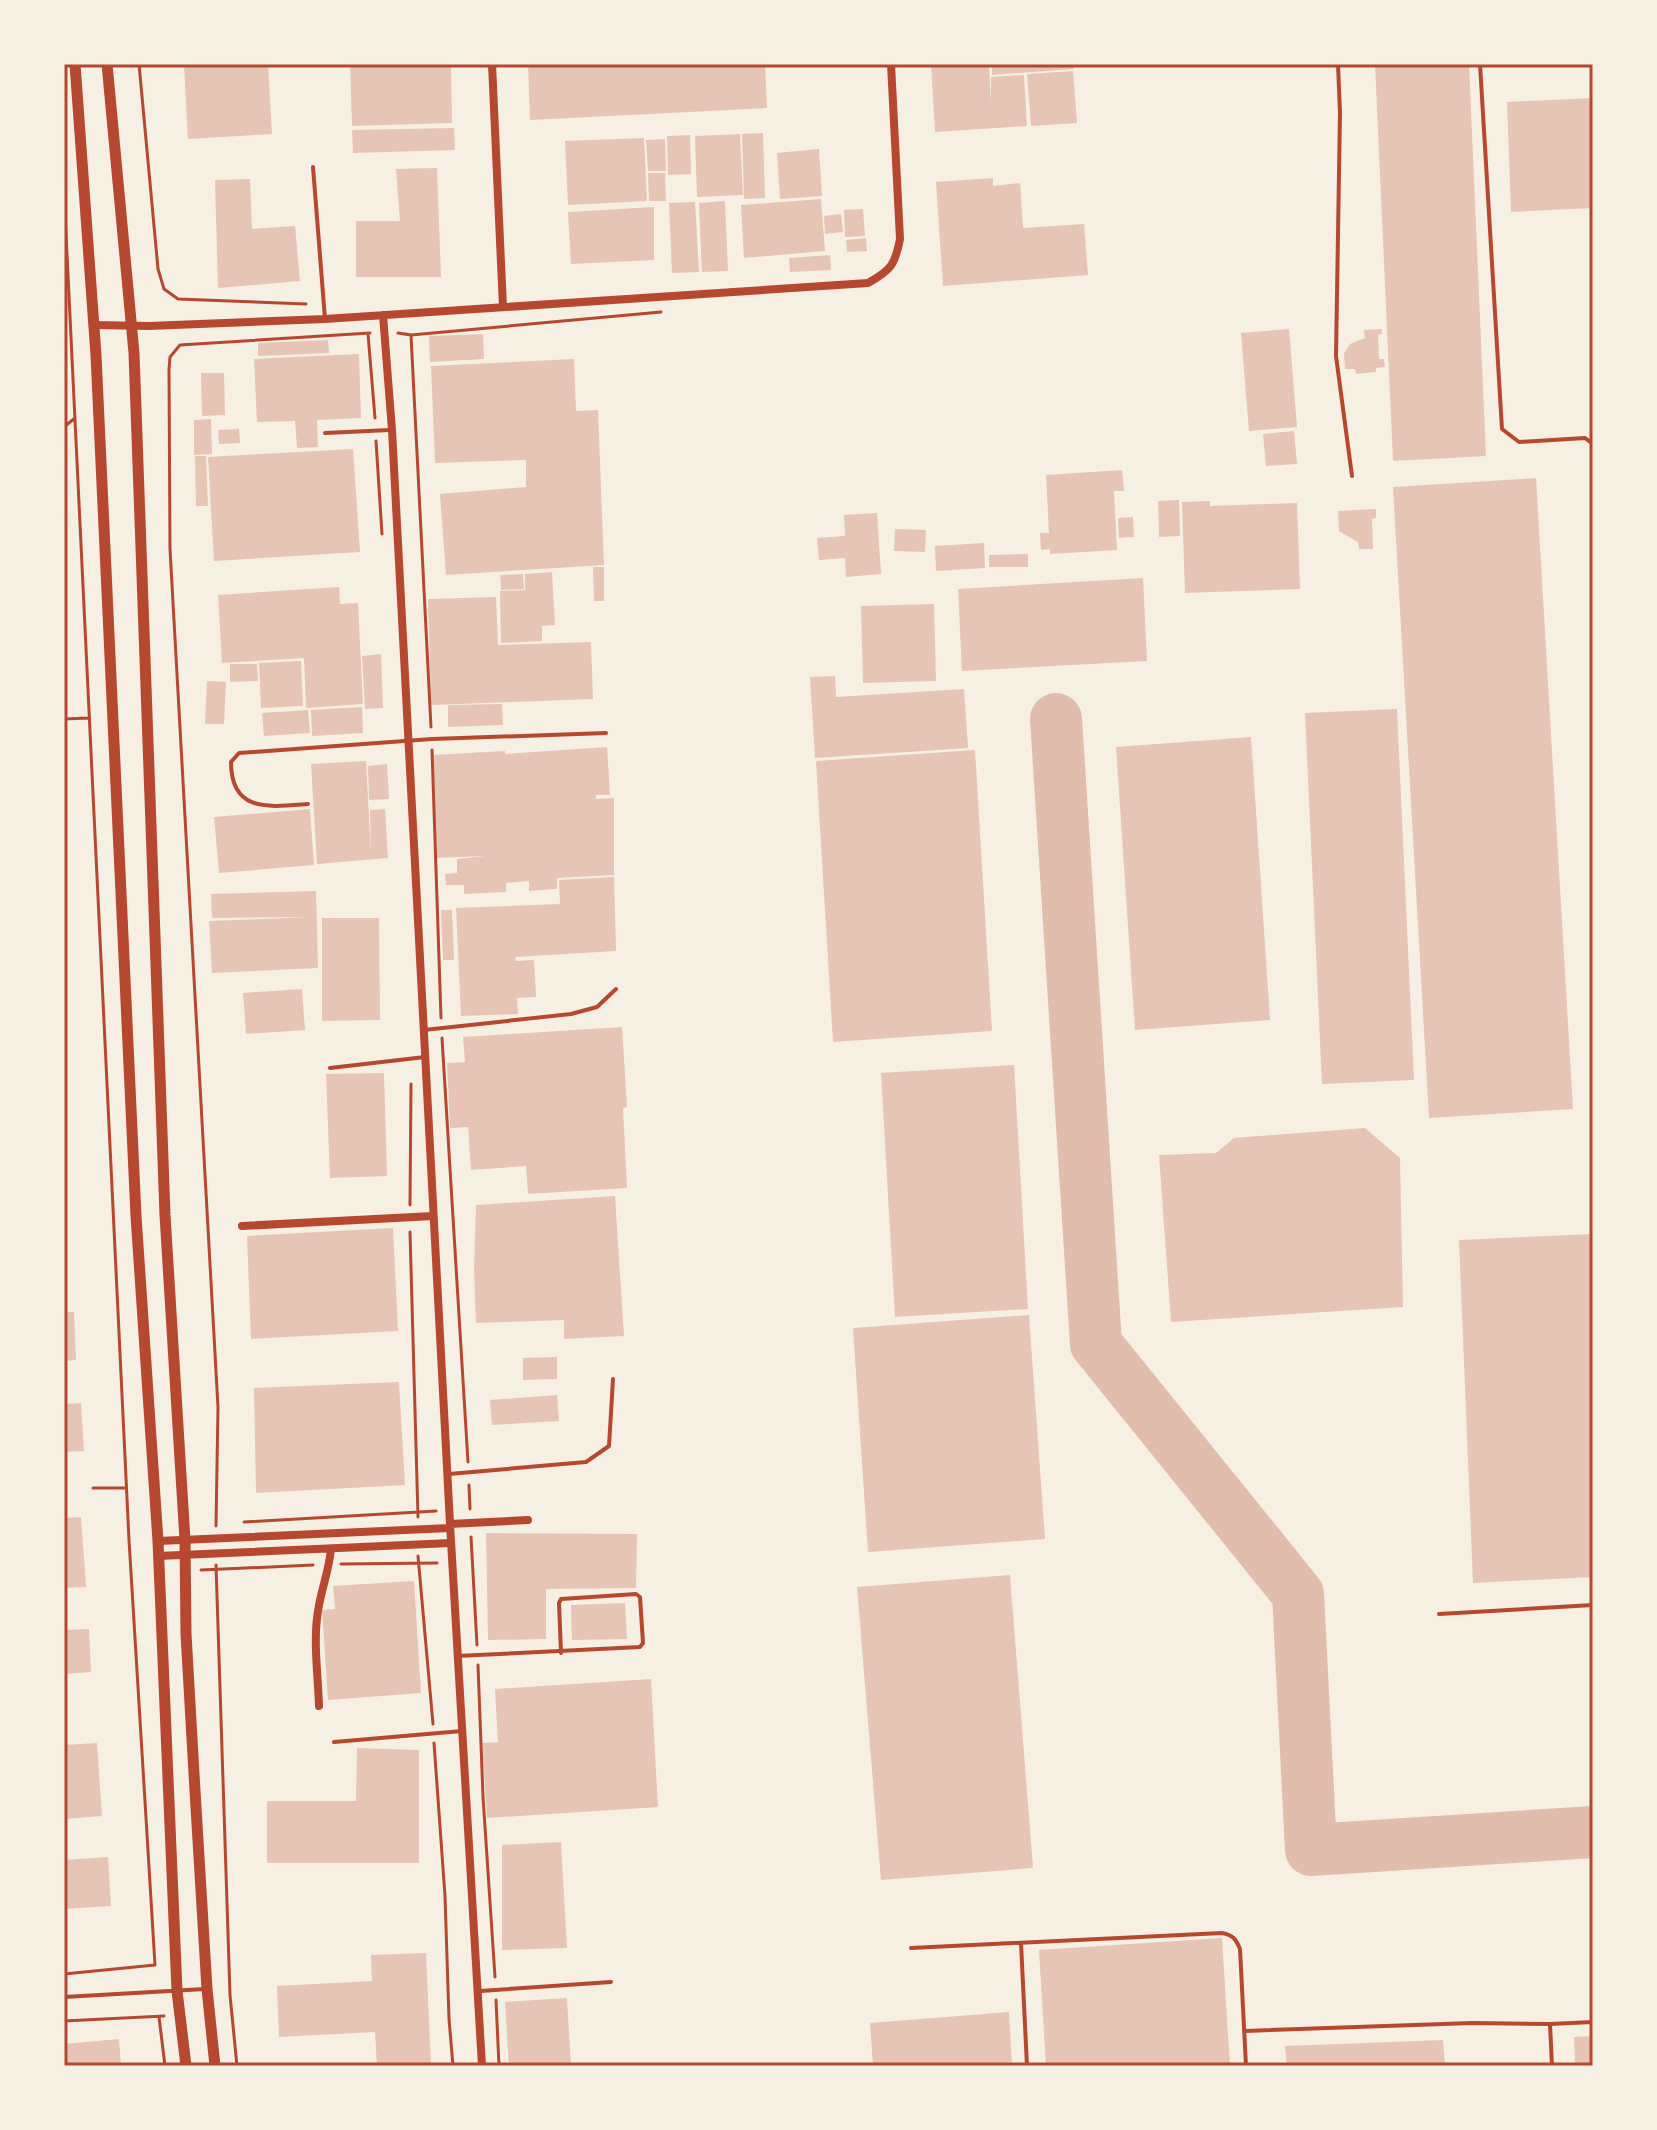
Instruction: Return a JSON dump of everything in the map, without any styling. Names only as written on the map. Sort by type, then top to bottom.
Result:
[{"type":"main road","points":[[75,64],[94,325],[136,1216],[158,1541],[177,1991],[186,2066]]},
{"type":"main road","points":[[107,64],[132,327],[165,1215],[185,1540],[186,1634],[207,1989],[215,2066]]},
{"type":"street","points":[[492,64],[503,307]]},
{"type":"street","points":[[94,325],[132,327],[325,319],[868,283],[889,271],[897,257],[900,239],[891,64]]},
{"type":"street","points":[[383,315],[392,430],[457,1656],[482,2066]]},
{"type":"street","points":[[242,1226],[433,1216]]},
{"type":"street","points":[[158,1541],[419,1529],[528,1520]]},
{"type":"street","points":[[158,1556],[451,1543]]},
{"type":"street","points":[[319,1706],[316,1630],[331,1549]]},
{"type":"lane","points":[[1338,64],[1336,356],[1352,476]]},
{"type":"lane","points":[[1480,64],[1502,429],[1519,442],[1585,438],[1593,444]]},
{"type":"lane","points":[[313,167],[325,319]]},
{"type":"lane","points":[[325,433],[392,430]]},
{"type":"lane","points":[[308,804],[277,806],[249,803],[236,790],[231,776],[231,762],[239,753],[432,739],[606,733]]},
{"type":"lane","points":[[424,1030],[571,1014],[597,1007],[616,989]]},
{"type":"lane","points":[[330,1068],[425,1057]]},
{"type":"lane","points":[[447,1474],[586,1462],[596,1457],[609,1446],[613,1379]]},
{"type":"lane","points":[[457,1656],[561,1653],[640,1647],[643,1643],[640,1597],[636,1594],[561,1599],[561,1653]]},
{"type":"lane","points":[[1439,1614],[1593,1605]]},
{"type":"lane","points":[[334,1742],[462,1731]]},
{"type":"lane","points":[[911,1948],[1230,1935],[1240,1949],[1246,2066]]},
{"type":"lane","points":[[1021,1943],[1027,2066]]},
{"type":"lane","points":[[477,1992],[611,1982]]},
{"type":"lane","points":[[64,1997],[207,1989]]},
{"type":"lane","points":[[1245,2031],[1593,2022]]},
{"type":"lane","points":[[1550,2024],[1552,2066]]},
{"type":"path","points":[[139,64],[158,269],[164,289],[178,299],[323,305]]},
{"type":"path","points":[[64,192],[126,1488],[155,1965],[64,1974]]},
{"type":"path","points":[[216,1537],[218,1407],[170,549],[170,357],[180,345],[384,332],[411,335],[670,311]]},
{"type":"path","points":[[368,334],[382,540]]},
{"type":"path","points":[[411,335],[432,739],[441,1028],[469,1474],[499,2066]]},
{"type":"path","points":[[64,427],[75,418]]},
{"type":"path","points":[[64,719],[89,718]]},
{"type":"path","points":[[412,1058],[410,1217],[419,1529]]},
{"type":"path","points":[[93,1488],[126,1488]]},
{"type":"path","points":[[243,1522],[449,1510]]},
{"type":"path","points":[[215,1523],[229,1522]]},
{"type":"path","points":[[418,1545],[445,1896],[453,2066]]},
{"type":"path","points":[[216,1554],[230,1995],[237,2066]]},
{"type":"path","points":[[64,2021],[180,2016]]},
{"type":"path","points":[[159,2017],[165,2066]]},
{"type":"building","points":[[268,64],[272,134],[188,139],[184,65]]},
{"type":"building","points":[[350,64],[451,64],[452,123],[352,126]]},
{"type":"building","points":[[528,64],[765,64],[767,108],[530,120]]},
{"type":"building","points":[[931,64],[989,64],[991,103],[991,77],[1024,75],[1027,126],[935,132]]},
{"type":"building","points":[[992,64],[1074,64],[1074,69],[992,75]]},
{"type":"building","points":[[1375,64],[1469,64],[1486,456],[1393,461]]},
{"type":"building","points":[[1073,71],[1077,123],[1031,126],[1027,74]]},
{"type":"building","points":[[1593,98],[1593,208],[1511,212],[1507,102]]},
{"type":"building","points":[[454,128],[455,150],[353,153],[352,130]]},
{"type":"building","points":[[763,133],[765,198],[744,199],[742,134]]},
{"type":"building","points":[[740,134],[743,195],[697,197],[695,136]]},
{"type":"building","points":[[690,135],[691,174],[668,175],[667,136]]},
{"type":"building","points":[[644,138],[647,201],[568,205],[565,141]]},
{"type":"building","points":[[665,139],[666,171],[648,171],[646,140]]},
{"type":"building","points":[[819,149],[822,196],[780,199],[777,153]]},
{"type":"building","points":[[437,168],[441,277],[356,277],[356,221],[400,221],[396,169]]},
{"type":"building","points":[[648,173],[665,173],[666,201],[649,201]]},
{"type":"building","points":[[993,178],[993,186],[1020,183],[1023,228],[1084,224],[1088,275],[943,286],[936,182]]},
{"type":"building","points":[[250,179],[252,229],[295,226],[300,281],[218,288],[215,180]]},
{"type":"building","points":[[821,199],[825,251],[744,258],[741,205]]},
{"type":"building","points":[[725,201],[728,271],[702,272],[699,203]]},
{"type":"building","points":[[695,202],[699,272],[672,273],[669,203]]},
{"type":"building","points":[[654,207],[654,260],[571,264],[568,212]]},
{"type":"building","points":[[863,209],[865,236],[845,237],[844,210]]},
{"type":"building","points":[[841,214],[843,232],[825,234],[824,216]]},
{"type":"building","points":[[866,238],[867,251],[847,252],[846,240]]},
{"type":"building","points":[[830,255],[831,270],[790,272],[789,258]]},
{"type":"building","points":[[1289,329],[1297,427],[1249,431],[1241,333]]},
{"type":"building","points":[[1382,329],[1382,334],[1378,335],[1379,359],[1384,359],[1385,367],[1376,368],[1376,372],[1356,374],[1355,369],[1345,369],[1344,353],[1350,344],[1365,338],[1364,330]]},
{"type":"building","points":[[483,334],[484,359],[430,362],[429,336]]},
{"type":"building","points":[[328,340],[329,353],[258,356],[258,343]]},
{"type":"building","points":[[359,354],[361,418],[317,420],[318,447],[297,448],[295,421],[257,422],[254,359]]},
{"type":"building","points":[[574,359],[576,411],[598,410],[604,565],[446,575],[440,494],[526,487],[526,460],[435,463],[431,366]]},
{"type":"building","points":[[201,373],[224,373],[225,415],[202,416]]},
{"type":"building","points":[[211,419],[212,454],[194,455],[194,420]]},
{"type":"building","points":[[239,429],[240,443],[219,444],[218,430]]},
{"type":"building","points":[[1294,431],[1297,464],[1266,466],[1263,434]]},
{"type":"building","points":[[353,449],[360,552],[214,561],[208,457]]},
{"type":"building","points":[[195,456],[206,456],[208,506],[196,506]]},
{"type":"building","points":[[1122,470],[1124,491],[1114,491],[1117,550],[1050,554],[1050,549],[1041,550],[1040,533],[1049,533],[1046,475]]},
{"type":"building","points":[[1536,478],[1573,1109],[1429,1118],[1393,487]]},
{"type":"building","points":[[1179,500],[1180,536],[1159,537],[1158,501]]},
{"type":"building","points":[[1210,501],[1210,506],[1297,503],[1300,589],[1185,593],[1182,502]]},
{"type":"building","points":[[1376,509],[1376,518],[1372,519],[1373,549],[1359,549],[1358,542],[1339,531],[1338,511]]},
{"type":"building","points":[[877,513],[881,574],[846,577],[845,558],[819,560],[817,538],[845,536],[844,515]]},
{"type":"building","points":[[1133,517],[1134,537],[1119,538],[1118,518]]},
{"type":"building","points":[[895,529],[926,530],[925,552],[894,551]]},
{"type":"building","points":[[984,543],[985,568],[936,571],[935,546]]},
{"type":"building","points":[[1028,554],[1028,567],[989,567],[989,555]]},
{"type":"building","points":[[593,567],[604,567],[604,601],[594,601]]},
{"type":"building","points":[[552,572],[555,625],[542,626],[542,641],[501,643],[500,591],[525,590],[525,574]]},
{"type":"building","points":[[523,574],[524,589],[501,590],[500,575]]},
{"type":"building","points":[[1143,578],[1147,661],[962,671],[958,589]]},
{"type":"building","points":[[339,587],[340,604],[358,603],[363,704],[306,708],[304,658],[222,663],[218,595]]},
{"type":"building","points":[[496,597],[498,645],[591,642],[593,699],[431,705],[428,599]]},
{"type":"building","points":[[934,604],[936,681],[863,683],[861,606]]},
{"type":"building","points":[[381,654],[383,708],[365,709],[362,656]]},
{"type":"building","points":[[301,661],[303,706],[261,708],[259,663]]},
{"type":"building","points":[[230,664],[257,664],[258,681],[230,682]]},
{"type":"building","points":[[835,676],[836,697],[964,689],[968,748],[815,758],[810,677]]},
{"type":"building","points":[[207,681],[226,682],[224,724],[205,724]]},
{"type":"building","points":[[502,704],[503,725],[448,727],[448,705]]},
{"type":"building","points":[[362,707],[363,733],[312,736],[311,710]]},
{"type":"building","points":[[1397,709],[1414,1080],[1322,1084],[1305,713]]},
{"type":"building","points":[[308,710],[310,733],[264,736],[262,713]]},
{"type":"building","points":[[1251,737],[1270,1020],[1135,1030],[1116,747]]},
{"type":"building","points":[[607,747],[610,795],[596,795],[596,799],[614,798],[614,875],[557,878],[557,889],[529,891],[529,881],[506,883],[506,892],[464,894],[464,885],[446,885],[445,874],[457,873],[457,859],[485,856],[437,858],[433,755]]},
{"type":"building","points":[[975,750],[992,1031],[833,1042],[816,761]]},
{"type":"building","points":[[366,761],[371,854],[370,810],[385,809],[388,858],[317,864],[311,764]]},
{"type":"building","points":[[387,764],[389,799],[369,800],[368,766]]},
{"type":"building","points":[[310,809],[314,865],[219,873],[214,817]]},
{"type":"building","points":[[614,877],[616,951],[515,957],[516,961],[534,960],[536,997],[517,998],[518,1014],[461,1016],[456,908],[560,904],[559,880]]},
{"type":"building","points":[[316,891],[318,968],[212,973],[209,921],[312,917],[212,918],[211,894]]},
{"type":"building","points":[[441,910],[452,910],[454,960],[443,960]]},
{"type":"building","points":[[322,918],[379,918],[380,1020],[322,1021]]},
{"type":"building","points":[[302,989],[305,1030],[246,1034],[243,993]]},
{"type":"building","points":[[622,1027],[627,1107],[623,1108],[627,1188],[528,1194],[526,1166],[471,1170],[468,1127],[450,1128],[447,1063],[465,1062],[463,1037]]},
{"type":"building","points":[[1014,1065],[1028,1309],[895,1317],[881,1073]]},
{"type":"building","points":[[384,1073],[387,1176],[330,1178],[326,1074]]},
{"type":"building","points":[[1365,1128],[1400,1158],[1403,1307],[1171,1322],[1159,1155],[1216,1153],[1234,1138]]},
{"type":"building","points":[[615,1196],[624,1336],[564,1339],[564,1320],[476,1323],[476,1205]]},
{"type":"building","points":[[393,1228],[398,1331],[251,1339],[247,1236]]},
{"type":"building","points":[[1593,1234],[1593,1577],[1473,1583],[1459,1240]]},
{"type":"building","points":[[64,1312],[74,1312],[76,1360],[64,1361]]},
{"type":"building","points":[[1029,1315],[1045,1539],[868,1552],[853,1328]]},
{"type":"building","points":[[557,1357],[557,1379],[523,1380],[523,1358]]},
{"type":"building","points":[[399,1382],[405,1485],[256,1493],[254,1388]]},
{"type":"building","points":[[557,1395],[559,1421],[492,1425],[490,1400]]},
{"type":"building","points":[[81,1403],[84,1451],[64,1452],[64,1404]]},
{"type":"building","points":[[81,1517],[86,1587],[64,1588],[64,1518]]},
{"type":"building","points":[[486,1533],[637,1534],[636,1588],[546,1589],[546,1639],[488,1640]]},
{"type":"building","points":[[1010,1575],[1033,1868],[881,1880],[857,1587]]},
{"type":"building","points":[[414,1581],[421,1693],[328,1700],[322,1610],[335,1609],[333,1586]]},
{"type":"building","points":[[625,1603],[627,1639],[572,1640],[571,1605]]},
{"type":"building","points":[[89,1629],[91,1672],[64,1674],[64,1630]]},
{"type":"building","points":[[651,1679],[658,1807],[487,1818],[482,1743],[498,1742],[495,1689]]},
{"type":"building","points":[[97,1743],[102,1816],[64,1819],[64,1745]]},
{"type":"building","points":[[357,1748],[419,1750],[419,1863],[267,1863],[267,1801],[356,1801]]},
{"type":"building","points":[[561,1842],[567,1948],[502,1950],[502,1845]]},
{"type":"building","points":[[108,1857],[111,1906],[64,1909],[64,1860]]},
{"type":"building","points":[[1222,1938],[1230,2066],[1046,2066],[1039,1950]]},
{"type":"building","points":[[426,1953],[431,2066],[377,2066],[375,2032],[279,2037],[277,1986],[372,1981],[371,1955]]},
{"type":"building","points":[[567,1998],[571,2066],[509,2066],[505,2002]]},
{"type":"building","points":[[1009,2012],[1012,2066],[873,2066],[870,2023]]},
{"type":"building","points":[[1593,2036],[1593,2066],[1575,2066],[1574,2037]]},
{"type":"building","points":[[119,2039],[121,2066],[64,2066],[64,2044]]},
{"type":"building","points":[[1443,2040],[1445,2066],[1287,2066],[1285,2046]]},
{"type":"taxiway","points":[[1056,719],[1096,1344],[1298,1594],[1311,1850],[1593,1832]]}]
